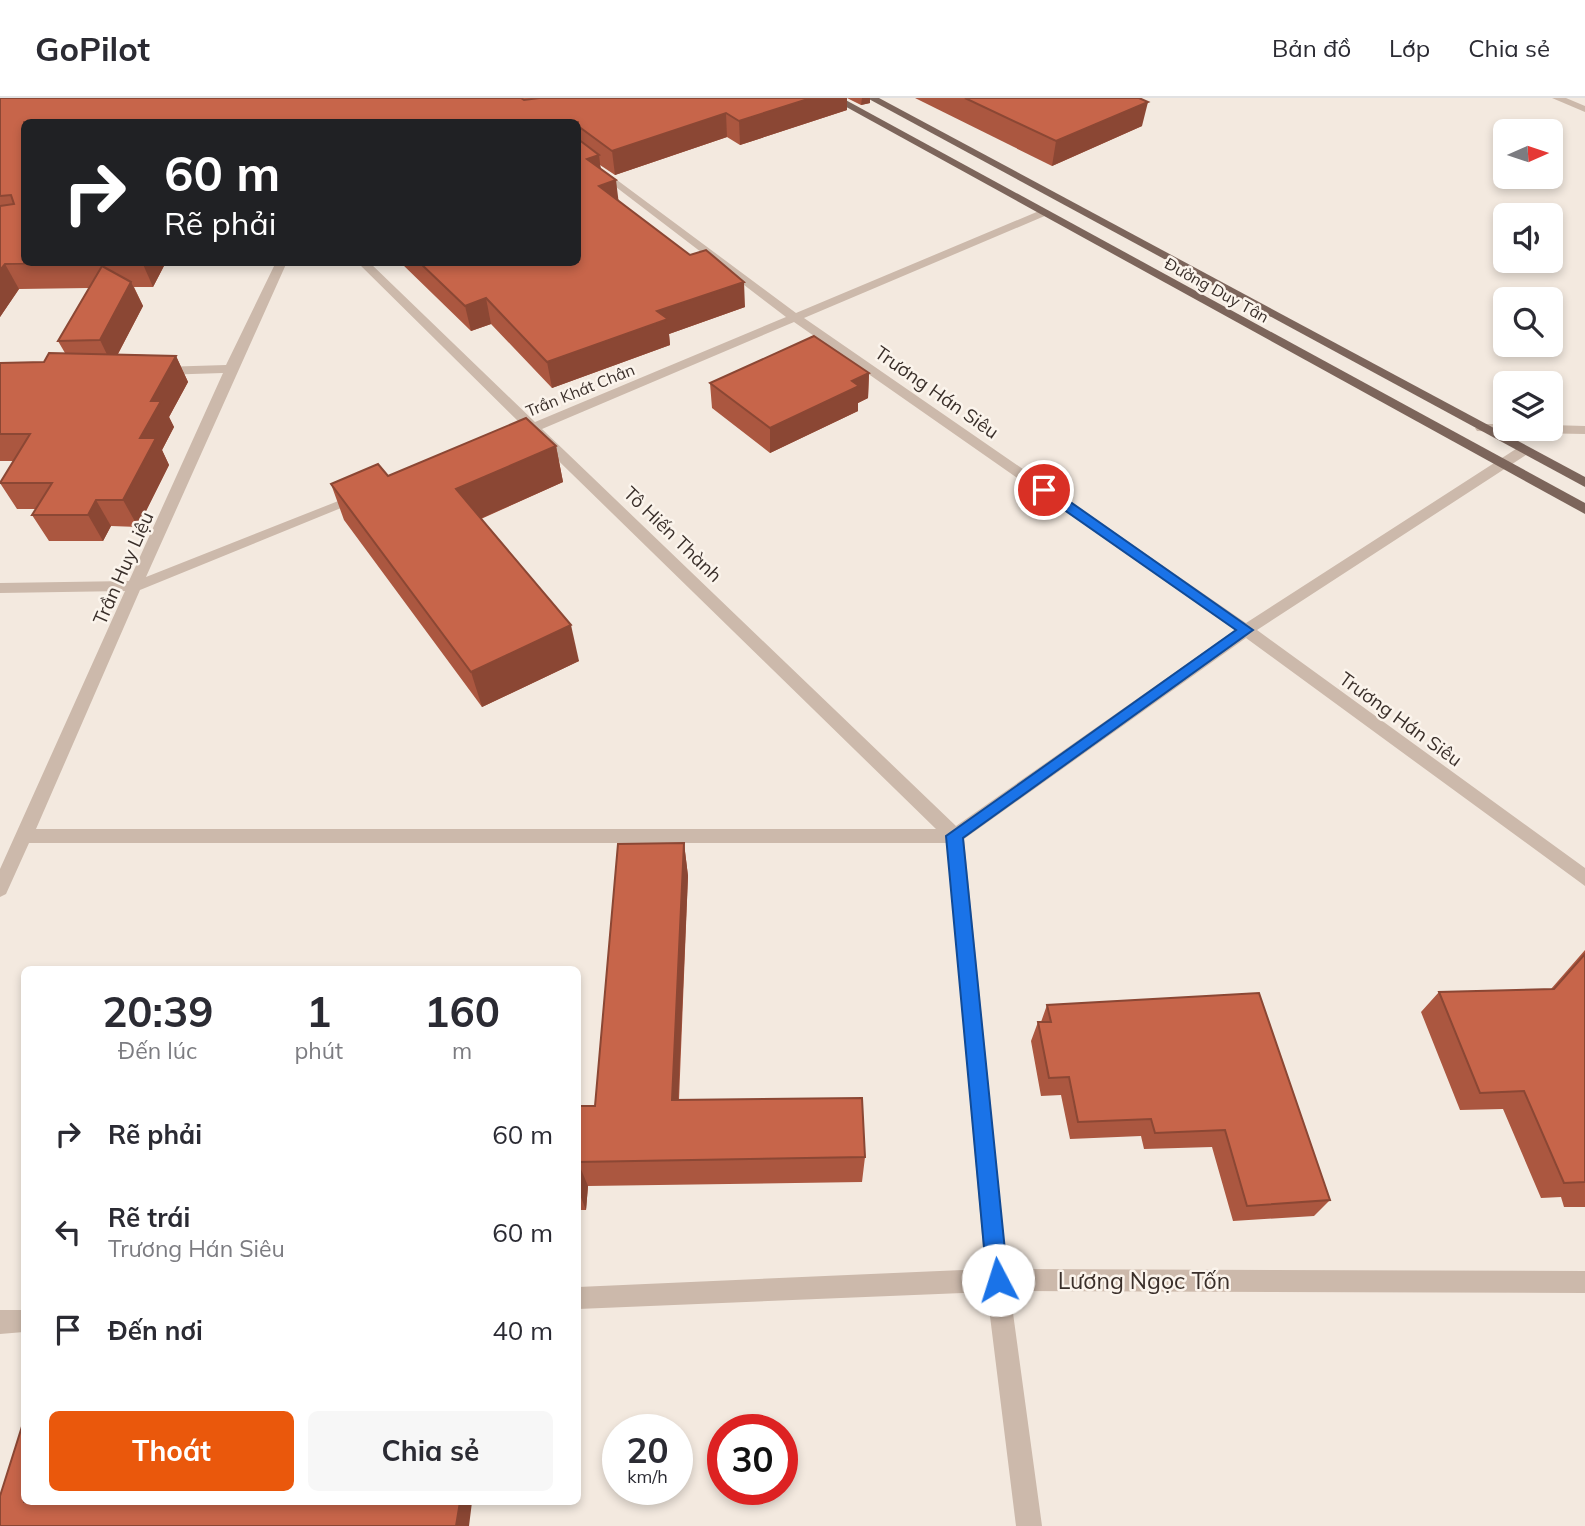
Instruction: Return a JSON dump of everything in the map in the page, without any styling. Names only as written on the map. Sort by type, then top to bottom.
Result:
[{"type":"main road","name":"Đường Duy Tân","points":[[835,98],[1585,509]]},
{"type":"main road","name":"Đường Duy Tân","points":[[872,98],[1585,483]]},
{"type":"street","points":[[1557,98],[1585,109]]},
{"type":"street","name":"Trương Hán Siêu","points":[[581,156],[797,319],[1246,630],[1585,878]]},
{"type":"street","name":"Trần Khát Chân","points":[[497,442],[797,319],[1043,213]]},
{"type":"street","name":"Trần Huy Liệu","points":[[0,889],[137,586],[231,369],[280,266]]},
{"type":"street","name":"Tô Hiến Thành","points":[[366,266],[954,836]]},
{"type":"street","points":[[149,371],[231,369]]},
{"type":"street","points":[[1482,428],[1493,428]]},
{"type":"street","points":[[1563,430],[1585,430]]},
{"type":"street","points":[[24,836],[954,836],[1246,630],[1524,450]]},
{"type":"street","points":[[0,588],[137,586],[368,494]]},
{"type":"street","points":[[954,836],[998,1280],[1029,1526]]},
{"type":"street","name":"Lương Ngọc Tốn","points":[[581,1298],[998,1280],[1585,1282]]},
{"type":"street","points":[[0,1322],[21,1321]]},
{"type":"building","points":[[0,98],[811,98],[739,121],[726,113],[612,151],[581,128],[581,119],[21,119],[21,264],[5,264],[0,270],[0,206],[14,204],[11,195],[0,196]]},
{"type":"building","points":[[965,98],[1139,98],[1148,102],[1056,141]]},
{"type":"building","points":[[581,141],[599,155],[587,159],[616,180],[599,186],[690,255],[706,250],[744,282],[657,311],[668,319],[547,362],[486,298],[465,306],[423,266],[581,266]]},
{"type":"building","points":[[102,266],[131,282],[100,340],[58,341]]},
{"type":"building","points":[[814,336],[869,373],[852,381],[859,386],[770,428],[710,383]]},
{"type":"building","points":[[49,353],[176,356],[151,401],[161,401],[140,438],[156,438],[123,500],[96,500],[88,515],[32,515],[52,483],[0,483],[30,434],[0,434],[0,363],[44,362]]},
{"type":"building","points":[[526,418],[556,446],[456,489],[571,625],[471,672],[331,484],[378,464],[388,476]]},
{"type":"building","points":[[684,843],[672,1100],[862,1098],[865,1157],[581,1162],[581,1106],[595,1106],[618,844]]},
{"type":"building","points":[[1585,954],[1585,1182],[1564,1183],[1524,1091],[1480,1093],[1439,992],[1554,989]]},
{"type":"building","points":[[1259,993],[1330,1200],[1247,1206],[1225,1130],[1155,1133],[1151,1119],[1078,1122],[1069,1077],[1049,1078],[1038,1022],[1051,1022],[1047,1005]]},
{"type":"building","points":[[21,1430],[21,1505],[460,1505],[456,1526],[0,1526],[0,1496]]},
{"type":"route","points":[[998,1280],[954,836],[1246,630],[1044,490]]}]
